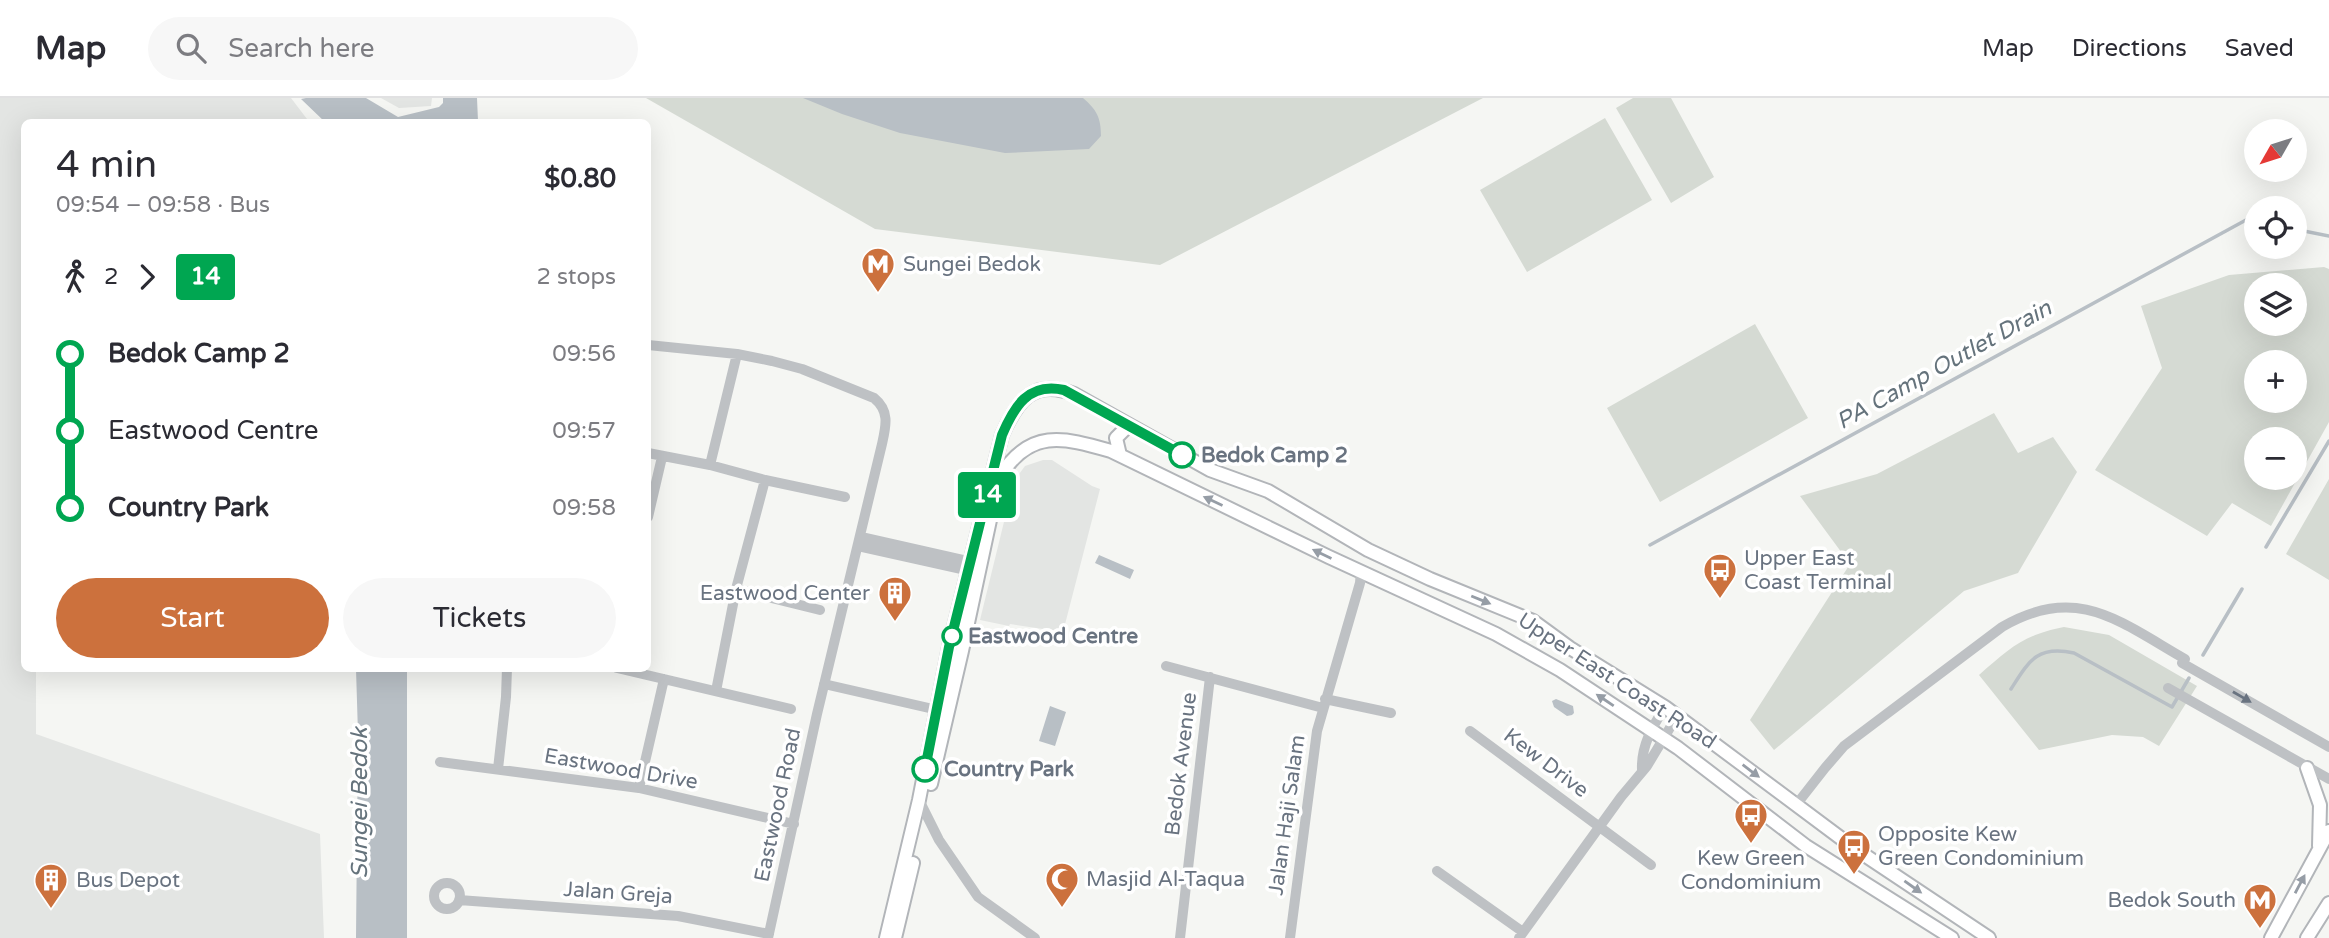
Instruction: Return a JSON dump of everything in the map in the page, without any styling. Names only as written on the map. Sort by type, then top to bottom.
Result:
[{"type":"main road","name":"Upper East Coast Road","points":[[974,567],[1002,435],[1013,410],[1029,394],[1053,388],[1064,390],[1210,470],[1269,491],[1368,550],[1430,579],[1533,621],[1570,648],[1677,716],[1854,848],[1989,938]]},
{"type":"main road","points":[[1120,455],[1116,438],[1129,425]]},
{"type":"main road","name":"Upper East Coast Road","points":[[974,567],[999,478],[1013,458],[1028,448],[1057,439],[1075,441],[1120,455],[1496,634],[1560,670],[1710,772],[1805,846],[1952,938]]},
{"type":"main road","points":[[895,938],[942,710],[958,671],[974,567]]},
{"type":"main road","points":[[2307,768],[2320,805],[2319,850]]},
{"type":"main road","points":[[886,938],[922,806]]},
{"type":"main road","points":[[2271,938],[2329,831]]},
{"type":"main road","points":[[2307,938],[2329,903]]},
{"type":"street","name":"Eastwood Road","points":[[651,345],[737,354],[802,369],[874,398],[884,408],[885,429],[824,684],[769,936]]},
{"type":"street","points":[[710,465],[737,354]]},
{"type":"street","points":[[651,454],[845,497]]},
{"type":"street","points":[[651,504],[662,457]]},
{"type":"street","points":[[716,691],[736,589],[765,480]]},
{"type":"street","points":[[859,542],[974,567]]},
{"type":"street","name":"Jalan Haji Salam","points":[[1290,938],[1308,788],[1324,704],[1360,583],[1361,571]]},
{"type":"street","points":[[736,589],[820,610]]},
{"type":"street","points":[[1796,805],[1844,746],[2002,627],[2017,618],[2045,609],[2068,607],[2095,610],[2115,619],[2329,747]]},
{"type":"street","name":"Bedok Avenue","points":[[1167,666],[1324,704]]},
{"type":"street","points":[[498,769],[507,672]]},
{"type":"street","points":[[634,672],[791,709]]},
{"type":"street","name":"Bedok Avenue","points":[[1180,938],[1210,677]]},
{"type":"street","points":[[639,788],[664,679]]},
{"type":"street","points":[[824,684],[942,710]]},
{"type":"street","points":[[2168,688],[2329,779]]},
{"type":"street","points":[[1324,704],[1391,713]]},
{"type":"street","name":"Kew Drive","points":[[1642,770],[1641,760],[1650,730],[1665,708]]},
{"type":"street","name":"Kew Drive","points":[[1437,871],[1521,935],[1647,766],[1677,716]]},
{"type":"street","name":"Kew Drive","points":[[1470,731],[1651,865]]},
{"type":"street","name":"Eastwood Drive","points":[[440,762],[639,788],[794,824]]},
{"type":"street","points":[[922,806],[939,840],[978,897],[1035,938]]},
{"type":"street","name":"Jalan Greja","points":[[458,901],[678,916],[769,936]]},
{"type":"shaded area","points":[[0,98],[291,98],[307,119],[21,119],[21,672],[36,672],[36,734],[320,834],[324,938],[0,938]]},
{"type":"shaded area","points":[[381,98],[432,98],[431,106],[399,108]]},
{"type":"shaded area","points":[[646,98],[1483,98],[1160,265],[875,229]]},
{"type":"shaded area","points":[[1633,98],[1671,98],[1714,177],[1671,203],[1616,108]]},
{"type":"shaded area","points":[[1605,118],[1652,200],[1527,272],[1480,190]]},
{"type":"shaded area","points":[[2324,267],[2329,269],[2329,422],[2307,461],[2307,427],[2244,427],[2244,490],[2291,490],[2271,526],[2232,503],[2207,536],[2095,470],[2162,368],[2141,306],[2229,275],[2244,274],[2244,336],[2307,336],[2307,273],[2253,273]]},
{"type":"shaded area","points":[[1755,324],[1808,418],[1660,502],[1607,408]]},
{"type":"shaded area","points":[[1994,413],[2018,453],[2053,437],[2077,472],[2018,573],[1964,591],[1774,750],[1750,720],[1850,564],[1800,496],[1877,474]]},
{"type":"shaded area","points":[[1052,460],[1100,489],[1063,632],[980,620],[1014,481],[1025,466]]},
{"type":"shaded area","points":[[2329,479],[2329,580],[2286,554]]},
{"type":"shaded area","points":[[2064,627],[2109,635],[2197,686],[2159,746],[2143,737],[2112,735],[2039,750],[1979,675],[2018,644],[2038,634]]},
{"type":"water","points":[[366,98],[398,117],[439,107],[443,98],[477,98],[478,119],[322,119],[301,99]]},
{"type":"water","points":[[803,98],[1083,98],[1097,115],[1101,136],[1089,149],[1005,153],[900,133]]},
{"type":"water","points":[[1099,555],[1134,570],[1130,579],[1095,563]]},
{"type":"water","points":[[356,672],[407,672],[407,938],[356,938]]},
{"type":"water","points":[[1556,699],[1573,706],[1574,713],[1567,716],[1554,707],[1552,701]]},
{"type":"water","points":[[1050,706],[1066,712],[1055,746],[1039,741]]},
{"type":"waterway","name":"PA Camp Outlet Drain","points":[[1650,545],[2244,221]]},
{"type":"waterway","name":"PA Camp Outlet Drain","points":[[2307,232],[2329,236]]},
{"type":"waterway","name":"PA Camp Outlet Drain","points":[[2266,547],[2329,441]]},
{"type":"waterway","points":[[2203,655],[2242,589]]},
{"type":"waterway","points":[[2011,689],[2029,663],[2051,651],[2074,653],[2172,707],[2189,678]]},
{"type":"bus line","name":"14","points":[[925,769],[949,647],[992,472],[1002,435],[1013,410],[1029,394],[1053,388],[1064,390],[1182,455]]},
{"type":"place","name":"Sungei Bedok","points":[[878,294]]},
{"type":"place","name":"Bedok Camp 2","points":[[1182,455]]},
{"type":"place","name":"Upper East Coast Terminal","points":[[1720,600]]},
{"type":"place","name":"Eastwood Center","points":[[895,623]]},
{"type":"place","name":"Eastwood Centre","points":[[952,636]]},
{"type":"place","name":"Country Park","points":[[925,769]]},
{"type":"place","name":"Kew Green Condominium","points":[[1751,845]]},
{"type":"place","name":"Opposite Kew Green Condominium","points":[[1854,876]]},
{"type":"place","name":"Masjid Al-Taqua","points":[[1062,909]]},
{"type":"place","name":"Bus Depot","points":[[51,910]]},
{"type":"place","name":"Bedok South","points":[[2260,930]]}]
